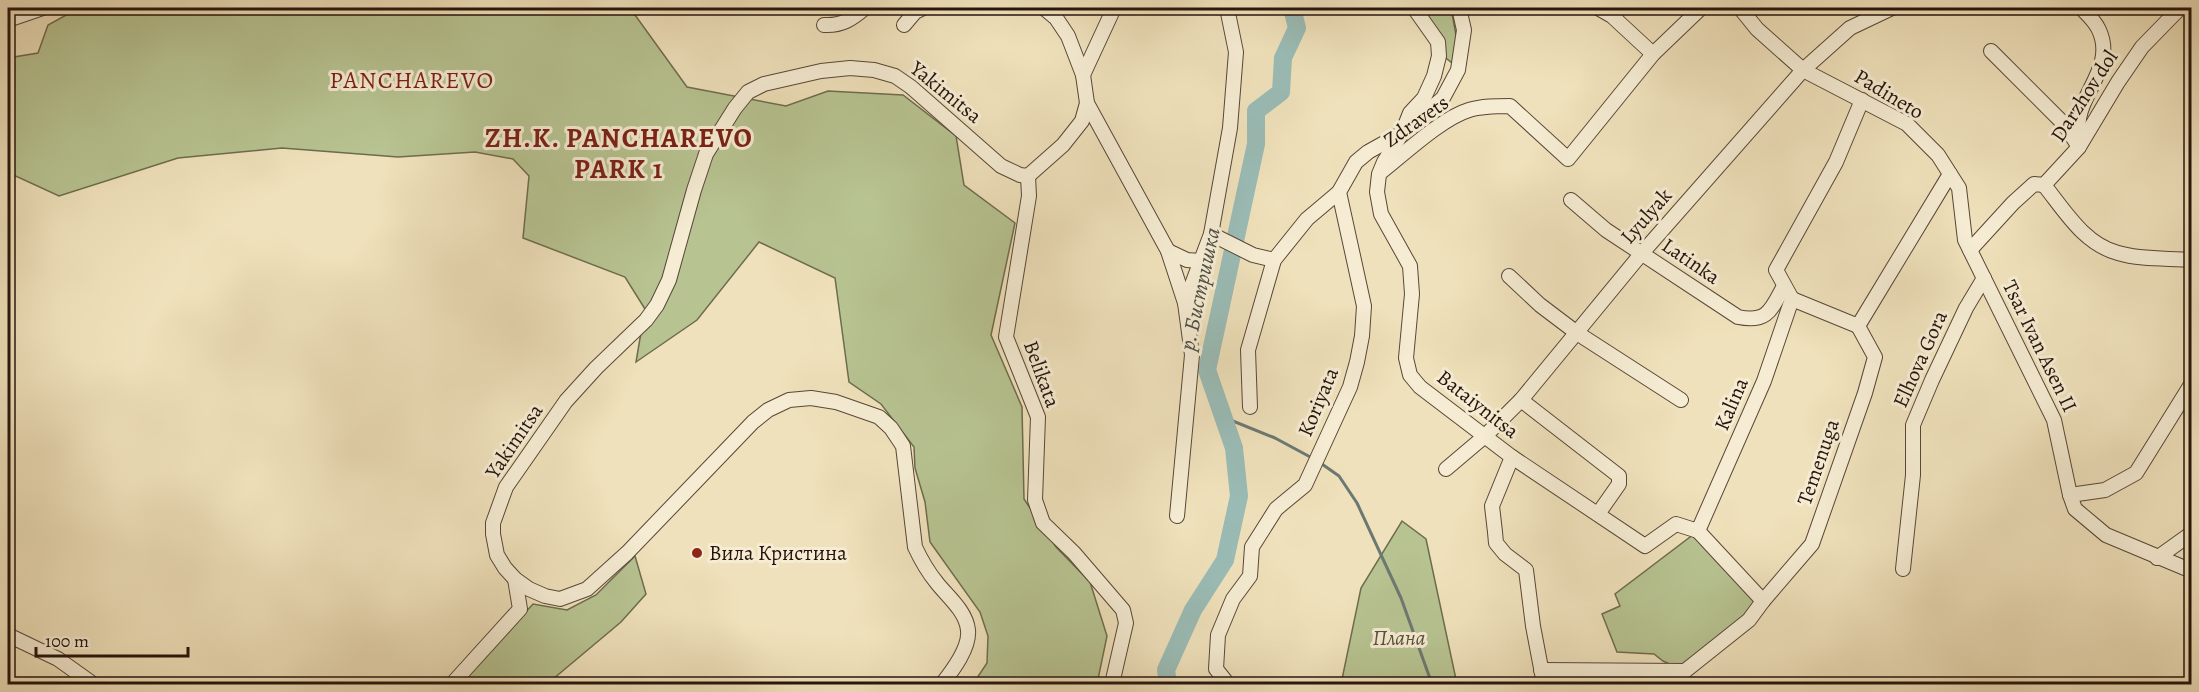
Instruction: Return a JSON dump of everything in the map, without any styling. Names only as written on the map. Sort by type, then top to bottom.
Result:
[{"type":"street","points":[[8,20],[43,8]]},
{"type":"street","points":[[824,25],[847,22],[865,8]]},
{"type":"street","points":[[904,25],[915,12],[923,8]]},
{"type":"street","points":[[1044,8],[1056,18],[1068,36],[1083,75],[1087,103],[1168,251],[1185,303],[1192,355],[1178,516]]},
{"type":"street","points":[[1083,75],[1114,8]]},
{"type":"street","points":[[1185,303],[1200,261],[1217,237],[1236,52],[1227,8]]},
{"type":"street","points":[[1402,133],[1410,113],[1424,98],[1434,76],[1439,57],[1438,42],[1414,8]]},
{"type":"street","points":[[1250,407],[1248,350],[1274,260],[1307,219],[1339,192],[1356,162],[1368,152],[1402,133],[1443,98],[1458,70],[1464,30],[1459,8]]},
{"type":"street","points":[[1598,8],[1612,16],[1653,54],[1701,8]]},
{"type":"street","name":"Padineto","points":[[1740,8],[1757,30],[1803,70],[1907,124],[1938,155],[1959,188],[1965,240],[1970,250]]},
{"type":"street","name":"Lyulyak","points":[[1446,469],[1485,436],[1521,400],[1642,253],[1803,70],[1850,28],[1892,8]]},
{"type":"street","points":[[2079,147],[2078,119],[2100,69],[2103,51],[2099,31],[2081,8]]},
{"type":"street","name":"Darzhov dol","points":[[1970,250],[2013,203],[2034,184],[2044,185],[2079,147],[2133,61],[2153,34],[2180,8]]},
{"type":"street","points":[[1991,51],[2064,124],[2079,147]]},
{"type":"street","name":"Zdravets","points":[[1379,174],[1450,119],[1481,106],[1510,106],[1568,159],[1653,54]]},
{"type":"street","name":"Yakimitsa","points":[[942,684],[952,672],[964,648],[968,631],[963,615],[921,562],[915,547],[903,446],[891,428],[879,417],[836,402],[811,398],[789,400],[768,410],[741,434],[627,553],[587,589],[560,599],[537,594],[515,579],[497,555],[493,523],[506,487],[566,401],[596,368],[646,320],[657,305],[669,280],[706,154],[748,92],[764,84],[820,71],[850,68],[874,70],[895,76],[952,121],[1001,166],[1020,175],[1028,176]]},
{"type":"street","points":[[1862,100],[1836,162],[1776,270],[1792,299],[1858,326],[1950,174]]},
{"type":"street","points":[[1028,176],[1063,145],[1082,121],[1087,103]]},
{"type":"street","name":"Bataiynitsa","points":[[1402,133],[1384,162],[1379,174],[1377,192],[1381,214],[1410,266],[1412,294],[1406,358],[1410,375],[1420,387],[1512,457],[1645,546],[1676,524],[1698,531]]},
{"type":"street","name":"Belikata","points":[[1028,176],[1029,196],[1006,337],[1038,417],[1035,500],[1043,523],[1074,553],[1123,610],[1126,623],[1112,684]]},
{"type":"street","points":[[2044,185],[2077,226],[2097,244],[2128,255],[2192,260]]},
{"type":"street","name":"Koriyata","points":[[1228,684],[1216,669],[1218,635],[1233,599],[1250,576],[1252,547],[1276,509],[1305,485],[1350,387],[1358,362],[1364,306],[1339,192]]},
{"type":"street","name":"Latinka","points":[[1571,200],[1606,230],[1738,317],[1752,320],[1764,316],[1772,308],[1784,286]]},
{"type":"street","points":[[1217,237],[1253,255],[1274,260]]},
{"type":"street","name":"Tsar Ivan Asen II","points":[[1970,250],[2054,420],[2075,509],[2106,535],[2192,571]]},
{"type":"street","points":[[1168,251],[1187,260],[1200,261]]},
{"type":"street","points":[[1509,276],[1540,305],[1576,333],[1681,400]]},
{"type":"street","name":"Elhova Gora","points":[[1903,569],[1913,475],[1914,425],[1966,308],[1984,278]]},
{"type":"street","name":"Kalina","points":[[1698,531],[1764,381],[1792,299]]},
{"type":"street","name":"Temenuga","points":[[1541,670],[1685,671],[1749,620],[1812,544],[1875,357],[1858,326]]},
{"type":"street","points":[[2070,495],[2105,490],[2136,473],[2192,383]]},
{"type":"street","points":[[1521,400],[1619,476],[1619,484],[1598,514]]},
{"type":"street","points":[[1512,457],[1492,506],[1494,532],[1497,543],[1505,554],[1526,570],[1533,626],[1544,684]]},
{"type":"street","points":[[1698,531],[1763,601]]},
{"type":"street","points":[[2157,558],[2192,533]]},
{"type":"street","points":[[452,684],[520,609],[515,579]]},
{"type":"street","points":[[8,635],[58,658],[93,684]]},
{"type":"green space","points":[[79,8],[375,8],[392,12],[440,8],[630,8],[687,87],[786,106],[828,91],[903,95],[956,136],[964,185],[1015,223],[991,335],[1022,407],[1024,499],[1056,547],[1090,582],[1107,636],[1097,684],[973,684],[987,663],[988,636],[980,612],[930,542],[925,502],[915,468],[914,447],[881,404],[849,382],[835,278],[759,242],[697,320],[636,362],[645,309],[625,277],[523,238],[529,176],[513,159],[475,152],[398,157],[282,148],[178,158],[59,196],[9,173],[8,58],[38,53],[48,25]]},
{"type":"green space","points":[[1417,8],[1451,8],[1459,51],[1457,67],[1441,54]]},
{"type":"green space","name":"Плана","points":[[1402,521],[1426,539],[1457,684],[1341,684],[1361,588]]},
{"type":"green space","points":[[1698,531],[1763,601],[1685,671],[1663,661],[1654,654],[1617,652],[1602,614],[1620,606],[1615,594]]},
{"type":"green space","points":[[635,556],[646,594],[621,622],[547,684],[459,684],[533,604],[567,610],[596,595]]},
{"type":"waterway","name":"р. Бистришка","points":[[1168,684],[1166,670],[1193,610],[1225,560],[1239,496],[1234,448],[1207,370],[1256,144],[1256,111],[1281,92],[1283,58],[1297,28],[1292,8]]},
{"type":"waterway","points":[[1223,417],[1275,438],[1314,459]]},
{"type":"waterway","points":[[1319,462],[1339,476],[1357,503],[1401,598],[1432,684]]},
{"type":"place","name":"Вила Кристина","points":[[697,553]]},
{"type":"district","name":"PANCHAREVO","points":[[412,80]]},
{"type":"district","name":"ZH.K. PANCHAREVO PARK 1","points":[[619,154]]}]
